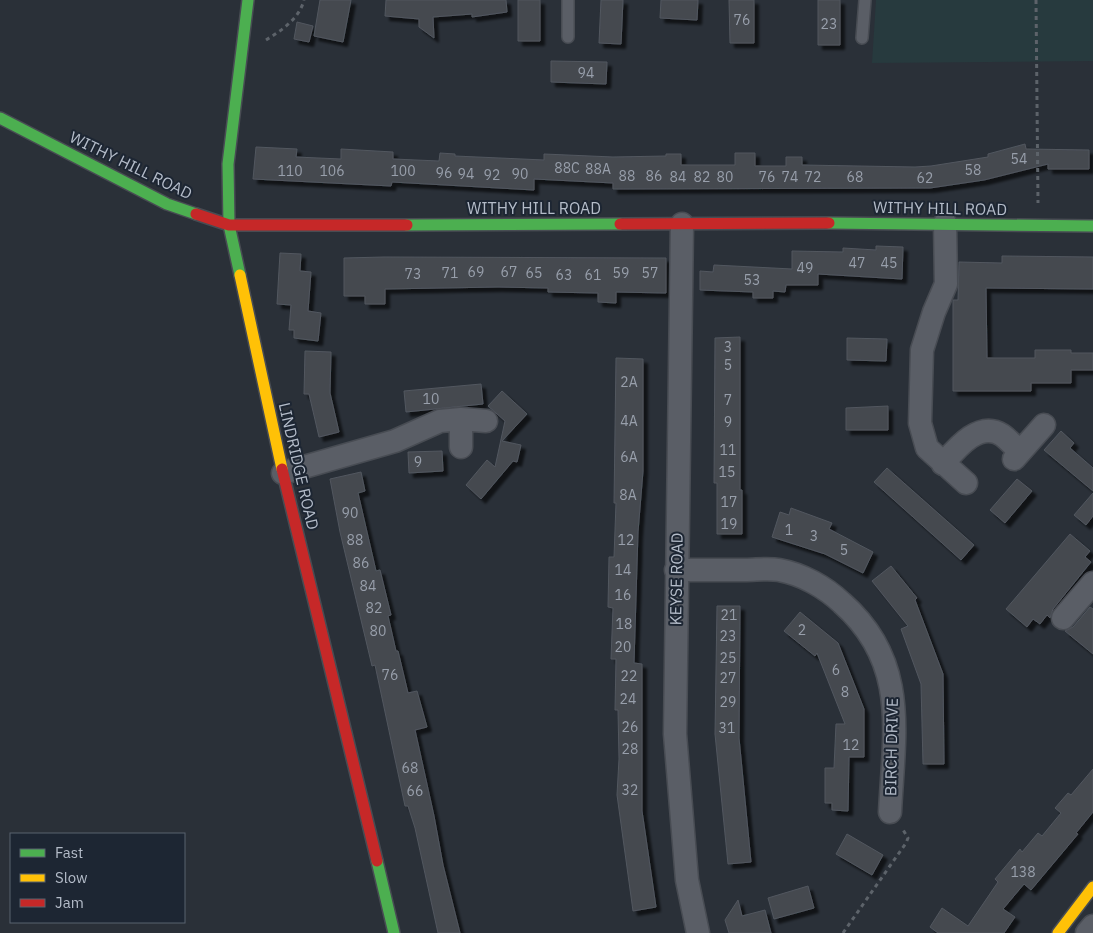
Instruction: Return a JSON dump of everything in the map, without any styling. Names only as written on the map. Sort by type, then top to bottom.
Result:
[{"type":"street","name":"LINDRIDGE ROAD","points":[[248,0],[239,59],[228,164],[229,225],[284,473],[394,933]]},
{"type":"street","name":"WITHY HILL ROAD","points":[[0,118],[168,204],[229,225],[945,222],[1093,226]]},
{"type":"street","points":[[945,222],[946,284],[934,312],[922,350],[920,422],[927,448],[966,483]]},
{"type":"street","name":"KEYSE ROAD","points":[[682,224],[676,570],[676,734],[678,789],[687,880],[698,933]]},
{"type":"street","points":[[284,473],[388,444],[440,421],[461,419],[486,421]]},
{"type":"street","points":[[461,419],[461,447]]},
{"type":"street","points":[[943,464],[965,439],[986,431],[1001,434],[1017,456],[1044,425]]},
{"type":"street","name":"BIRCH DRIVE","points":[[676,570],[777,570],[800,575],[834,595],[850,609],[877,643],[886,662],[892,692],[894,727],[890,812]]},
{"type":"street","points":[[1064,618],[1093,583]]},
{"type":"street","points":[[1058,933],[1093,887]]},
{"type":"street","points":[[1087,933],[1093,926]]},
{"type":"lane","points":[[568,0],[568,37]]},
{"type":"lane","points":[[862,38],[865,0]]},
{"type":"path","points":[[239,59],[287,26],[297,15],[304,0]]},
{"type":"path","points":[[1036,0],[1038,226]]},
{"type":"path","points":[[843,933],[908,838],[890,812]]},
{"type":"green space","points":[[876,0],[1093,0],[1093,61],[872,63]]},
{"type":"building","points":[[320,0],[351,0],[343,42],[314,36]]},
{"type":"building","points":[[386,0],[506,0],[507,12],[472,17],[472,14],[433,17],[434,38],[419,27],[419,19],[385,16]]},
{"type":"building","points":[[518,0],[540,0],[540,41],[518,41]]},
{"type":"building","points":[[601,0],[623,0],[621,44],[599,43]]},
{"type":"building","points":[[661,0],[698,0],[697,20],[660,18]]},
{"type":"building","points":[[729,0],[754,0],[754,43],[730,43]]},
{"type":"building","points":[[818,0],[840,0],[840,45],[818,45]]},
{"type":"building","points":[[297,22],[313,26],[309,42],[294,39]]},
{"type":"building","points":[[551,61],[607,62],[606,84],[551,82]]},
{"type":"building","points":[[1025,144],[1026,149],[1089,150],[1089,169],[1048,169],[1048,164],[984,180],[930,188],[613,189],[613,183],[534,179],[534,190],[392,182],[391,186],[253,179],[256,147],[297,149],[296,157],[341,159],[341,149],[393,152],[393,159],[439,161],[440,153],[455,154],[455,156],[544,160],[544,154],[613,157],[681,154],[681,165],[735,165],[735,153],[755,153],[755,166],[786,166],[786,157],[802,157],[802,165],[915,167],[988,157],[988,154]]},
{"type":"building","points":[[876,246],[903,247],[902,279],[818,274],[818,285],[786,285],[785,292],[773,291],[773,298],[753,298],[753,292],[700,290],[700,271],[713,272],[714,265],[792,269],[792,251],[843,252],[843,248],[876,250]]},
{"type":"building","points":[[280,253],[301,254],[300,271],[311,272],[308,311],[321,313],[318,341],[294,338],[294,330],[289,330],[291,305],[277,304]]},
{"type":"building","points":[[1002,256],[1093,257],[1093,289],[986,288],[987,358],[1035,358],[1035,350],[1071,350],[1071,353],[1093,353],[1093,370],[1071,370],[1071,383],[1031,383],[1031,391],[953,391],[953,300],[958,300],[959,262],[1002,263]]},
{"type":"building","points":[[344,258],[666,258],[666,293],[616,292],[616,303],[598,302],[598,293],[548,292],[548,288],[385,289],[385,304],[365,304],[365,296],[344,296]]},
{"type":"building","points":[[740,337],[740,490],[742,490],[742,534],[717,534],[717,483],[714,483],[715,338]]},
{"type":"building","points":[[847,338],[887,339],[886,361],[847,360]]},
{"type":"building","points":[[305,351],[331,352],[330,393],[339,432],[319,437],[309,394],[304,394]]},
{"type":"building","points":[[616,358],[643,359],[643,471],[638,532],[634,663],[642,664],[642,811],[656,907],[633,911],[617,795],[619,759],[618,710],[615,710],[616,659],[611,659],[613,608],[608,607],[609,557],[614,557],[616,503],[614,503]]},
{"type":"building","points":[[481,384],[483,404],[406,412],[404,391]]},
{"type":"building","points":[[502,391],[527,414],[502,441],[521,445],[517,462],[513,461],[481,499],[466,485],[487,460],[495,467],[505,421],[488,406]]},
{"type":"building","points":[[888,406],[888,430],[846,430],[846,408]]},
{"type":"building","points":[[1061,431],[1074,443],[1070,448],[1093,468],[1093,491],[1044,450]]},
{"type":"building","points":[[442,451],[443,471],[409,473],[408,452]]},
{"type":"building","points":[[887,468],[974,545],[961,560],[874,482]]},
{"type":"building","points":[[361,472],[365,491],[358,493],[376,571],[380,570],[391,615],[388,616],[396,651],[398,651],[408,693],[417,691],[427,727],[415,730],[443,865],[460,933],[438,933],[415,828],[408,806],[405,806],[375,665],[372,666],[340,532],[330,479]]},
{"type":"building","points":[[1017,479],[1032,491],[1005,523],[990,510]]},
{"type":"building","points":[[1093,493],[1093,516],[1086,525],[1074,515]]},
{"type":"building","points":[[791,508],[832,523],[829,529],[873,552],[863,573],[825,554],[772,537],[780,512],[789,515]]},
{"type":"building","points":[[1070,534],[1090,551],[1085,557],[1091,562],[1053,609],[1050,618],[1047,615],[1040,624],[1033,619],[1027,627],[1006,609]]},
{"type":"building","points":[[891,566],[917,598],[915,600],[943,674],[944,764],[923,764],[921,684],[901,629],[908,626],[872,581]]},
{"type":"building","points":[[717,606],[740,606],[739,738],[751,862],[728,864],[715,734]]},
{"type":"building","points":[[1090,607],[1093,609],[1093,654],[1065,631],[1073,627]]},
{"type":"building","points":[[800,612],[838,643],[864,709],[864,757],[849,757],[848,811],[832,810],[832,803],[825,803],[825,768],[834,768],[836,724],[845,724],[817,653],[815,656],[784,631]]},
{"type":"building","points":[[1093,769],[1093,812],[1076,833],[1078,834],[1031,890],[1024,884],[1003,909],[1015,917],[1004,933],[938,933],[930,927],[942,908],[968,926],[998,882],[995,879],[1020,849],[1022,852],[1038,833],[1042,836],[1061,813],[1055,808],[1068,793],[1071,795]]},
{"type":"building","points":[[847,834],[883,855],[872,875],[836,854]]},
{"type":"building","points":[[808,886],[814,908],[774,919],[768,898]]},
{"type":"building","points":[[738,900],[742,916],[765,910],[771,933],[729,933],[725,920]]},
{"type":"traffic: fast","points":[[240,275],[229,225],[228,164],[248,0]]},
{"type":"traffic: fast","points":[[0,118],[167,204],[196,214]]},
{"type":"traffic: fast","points":[[829,223],[1093,226]]},
{"type":"traffic: fast","points":[[407,225],[620,224]]},
{"type":"traffic: fast","points":[[377,861],[394,933]]},
{"type":"traffic: slow","points":[[240,275],[282,469]]},
{"type":"traffic: slow","points":[[1058,933],[1093,887]]},
{"type":"traffic: jam","points":[[196,214],[229,225],[407,225]]},
{"type":"traffic: jam","points":[[620,224],[829,223]]},
{"type":"traffic: jam","points":[[282,469],[377,861]]}]
